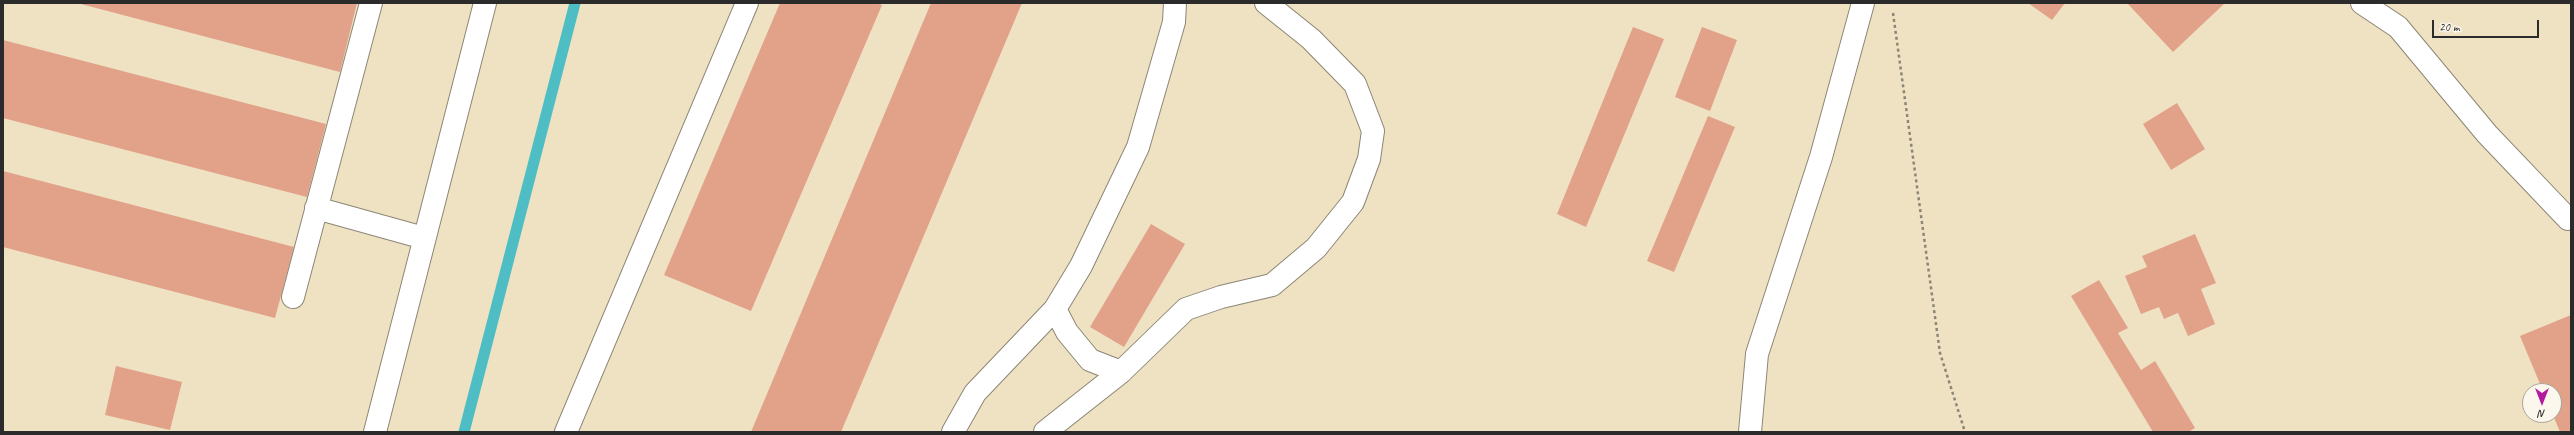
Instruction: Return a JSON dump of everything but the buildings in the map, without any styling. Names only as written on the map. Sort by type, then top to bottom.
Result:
[{"type":"lane","points":[[292,297],[371,3]]},
{"type":"lane","points":[[375,432],[485,3]]},
{"type":"lane","points":[[566,432],[747,3]]},
{"type":"lane","points":[[953,432],[975,393],[1055,309],[1081,266],[1138,147],[1174,22],[1175,3]]},
{"type":"lane","points":[[1045,432],[1121,372],[1186,309],[1221,297],[1272,285],[1316,248],[1353,202],[1369,159],[1373,131],[1355,84],[1311,39],[1266,3]]},
{"type":"lane","points":[[1750,432],[1757,354],[1821,158],[1863,3]]},
{"type":"lane","points":[[2362,3],[2398,27],[2487,134],[2568,219]]},
{"type":"lane","points":[[316,208],[424,238]]},
{"type":"lane","points":[[1055,309],[1066,332],[1090,360],[1121,372]]},
{"type":"path","points":[[1892,10],[1897,32],[1940,353],[1965,432]]},
{"type":"waterway","points":[[464,432],[575,3]]}]
